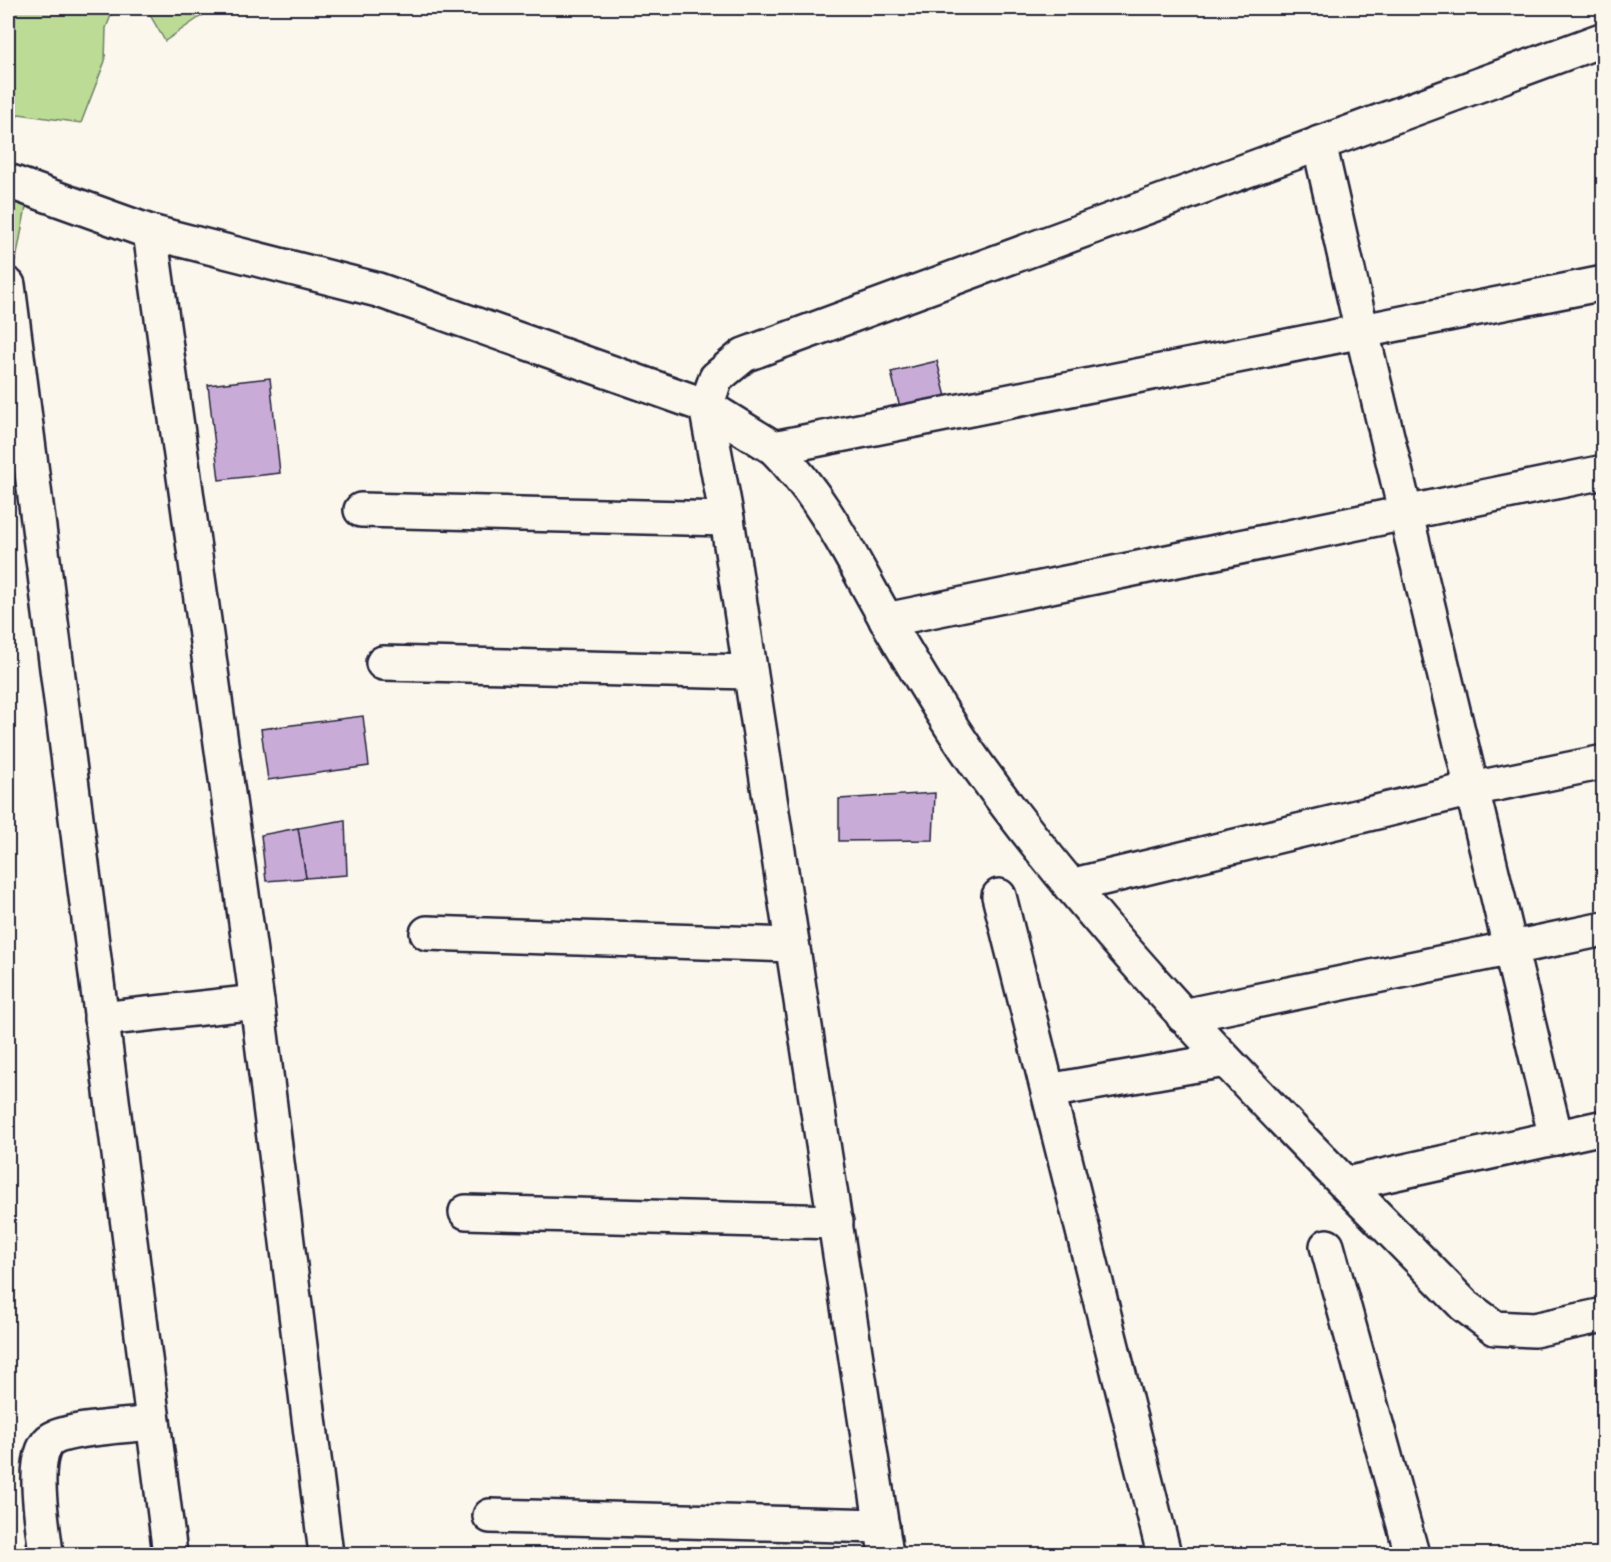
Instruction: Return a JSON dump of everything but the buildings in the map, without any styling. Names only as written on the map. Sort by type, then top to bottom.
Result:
[{"type":"street","points":[[490,1516],[884,1540],[727,519],[706,406],[716,378],[744,355],[1604,39]]},
{"type":"street","points":[[1319,143],[1405,514],[1556,1138]]},
{"type":"street","points":[[8,182],[150,232],[378,290],[706,406],[774,448],[802,477],[837,527],[886,620],[979,767],[1070,886],[1183,1016],[1225,1060],[1464,1305],[1495,1328],[1534,1330],[1604,1315]]},
{"type":"street","points":[[150,232],[257,1002],[326,1554]]},
{"type":"street","points":[[774,448],[1604,283]]},
{"type":"street","points":[[8,285],[170,1554]]},
{"type":"street","points":[[886,620],[1604,472]]},
{"type":"street","points":[[361,510],[727,519]]},
{"type":"street","points":[[383,663],[750,672]]},
{"type":"street","points":[[1070,886],[1472,789],[1604,762]]},
{"type":"street","points":[[999,896],[1164,1554]]},
{"type":"street","points":[[1183,1016],[1604,929]]},
{"type":"street","points":[[427,933],[792,945]]},
{"type":"street","points":[[101,1018],[257,1002]]},
{"type":"street","points":[[1048,1091],[1225,1060]]},
{"type":"street","points":[[1346,1184],[1604,1127]]},
{"type":"street","points":[[466,1212],[836,1222]]},
{"type":"street","points":[[1327,1246],[1412,1554]]},
{"type":"street","points":[[46,1554],[39,1467],[42,1450],[51,1439],[65,1434],[153,1424]]},
{"type":"green space","points":[[8,8],[114,8],[106,28],[105,61],[81,123],[19,114],[8,129]]},
{"type":"green space","points":[[146,8],[213,8],[165,41]]},
{"type":"green space","points":[[8,166],[28,196],[16,260],[8,264]]}]
